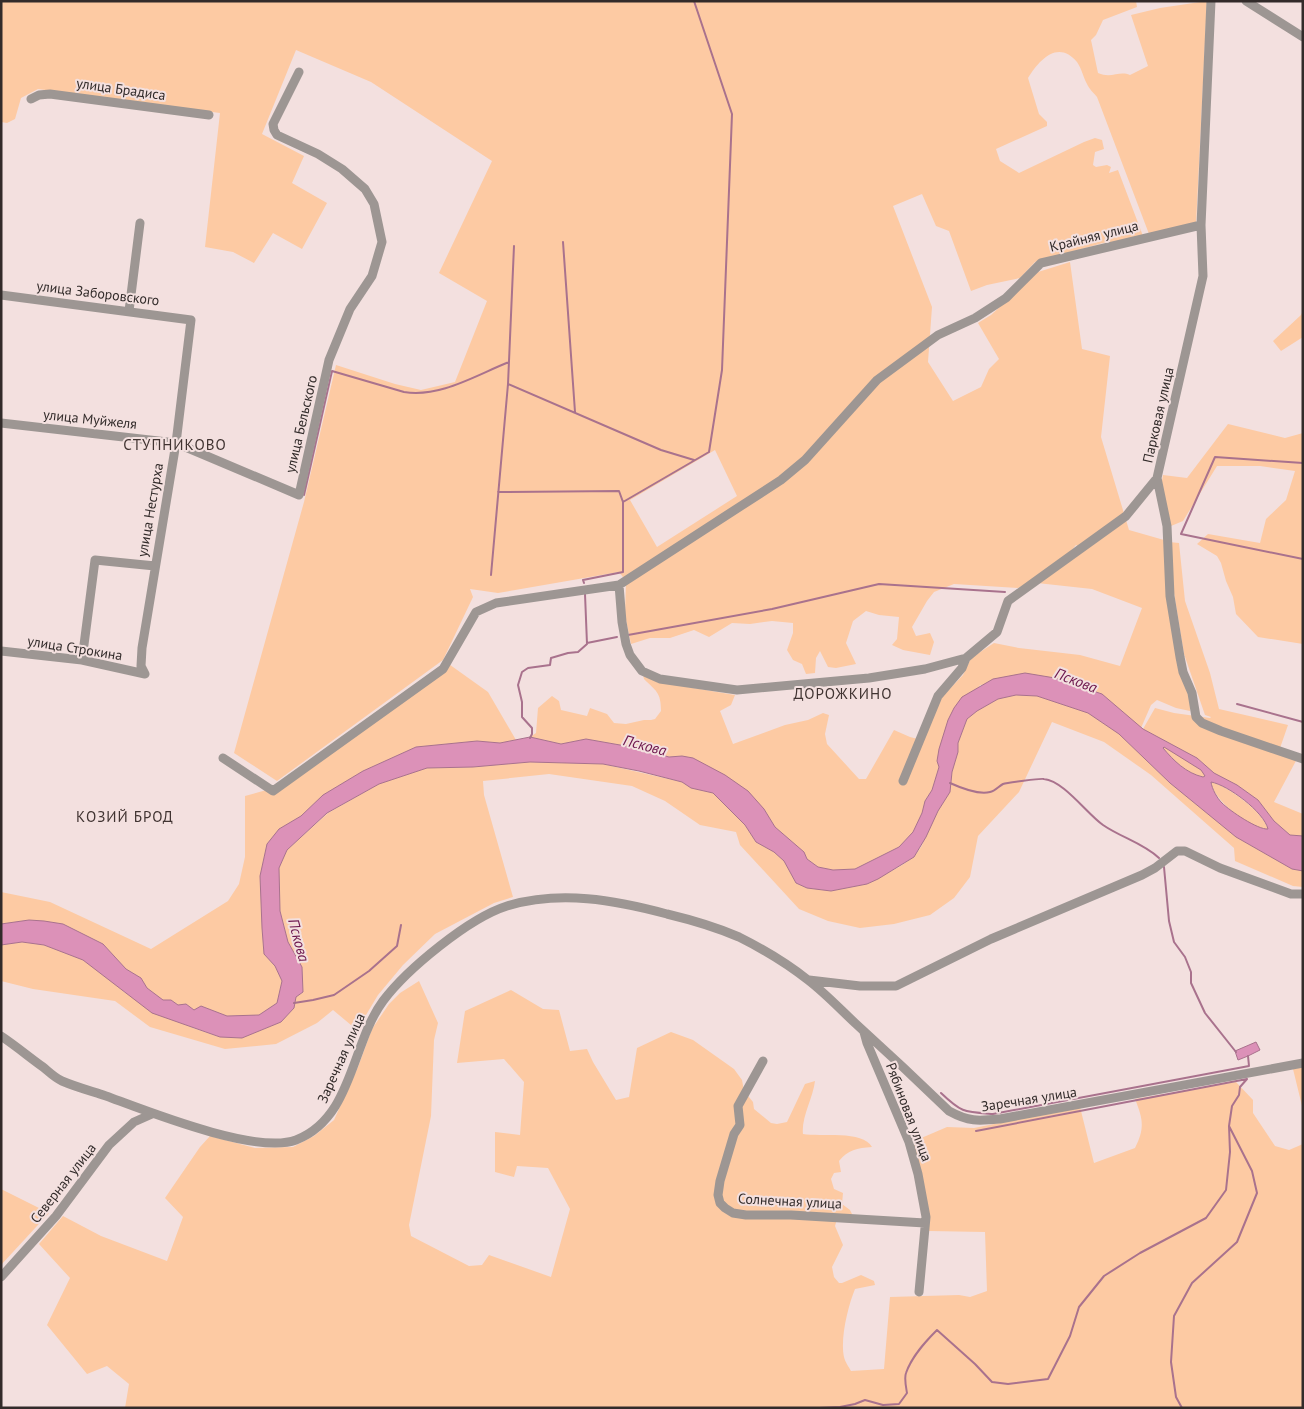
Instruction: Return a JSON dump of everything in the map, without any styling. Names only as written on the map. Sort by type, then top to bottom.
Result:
[{"type":"street","name":"Парковая улица","points":[[1211,1],[1201,225],[1203,276],[1157,478],[1167,526],[1170,596],[1180,656],[1192,693],[1196,717],[1202,723],[1221,731],[1303,759]]},
{"type":"street","points":[[1246,1],[1303,37]]},
{"type":"street","name":"улица Бельского","points":[[176,443],[299,495],[329,360],[350,309],[372,276],[382,242],[374,204],[365,189],[342,169],[277,135],[274,130],[273,124],[299,72]]},
{"type":"street","name":"улица Брадиса","points":[[31,99],[39,95],[50,94],[209,114]]},
{"type":"street","points":[[129,311],[140,223]]},
{"type":"street","name":"Крайняя улица","points":[[619,584],[781,480],[805,460],[877,380],[938,336],[976,318],[1006,298],[1041,263],[1201,225]]},
{"type":"street","name":"улица Заборовского","points":[[1,295],[191,320]]},
{"type":"street","name":"улица Нестурха","points":[[145,674],[141,666],[142,648],[176,443],[191,320]]},
{"type":"street","name":"улица Муйжеля","points":[[1,423],[176,443]]},
{"type":"street","points":[[223,758],[273,792],[443,669],[476,612],[496,603],[619,584],[622,622],[630,655],[642,671],[660,679],[736,690],[869,678],[924,669],[966,658],[998,632],[1008,601],[1126,516],[1157,478]]},
{"type":"street","points":[[82,660],[95,560],[155,566]]},
{"type":"street","name":"улица Строкина","points":[[1,651],[82,660],[145,674]]},
{"type":"street","points":[[903,781],[938,696],[962,668],[966,658]]},
{"type":"street","name":"Заречная улица","points":[[808,980],[860,986],[896,986],[991,939],[1142,875],[1155,868],[1177,851],[1185,851],[1220,868],[1291,894],[1303,894]]},
{"type":"street","name":"Заречная улица","points":[[1,1036],[60,1080],[152,1114],[250,1141],[274,1143],[294,1141],[316,1129],[329,1117],[342,1095],[368,1026],[377,1010],[401,980],[444,942],[466,927],[501,908],[526,901],[567,898],[597,899],[636,906],[699,922],[741,938],[808,980],[949,1111],[964,1119],[978,1121],[1000,1119],[1303,1063]]},
{"type":"street","name":"Рябиновая улица","points":[[864,1032],[909,1142],[918,1174],[926,1217],[919,1292]]},
{"type":"street","name":"Солнечная улица","points":[[763,1061],[738,1106],[740,1125],[734,1134],[720,1181],[718,1195],[720,1203],[724,1208],[733,1214],[746,1215],[791,1215],[925,1223]]},
{"type":"street","name":"Северная улица","points":[[1,1277],[56,1216],[109,1145],[134,1122],[152,1114]]},
{"type":"shaded area","points":[[1,1],[1136,1],[1137,7],[1103,20],[1096,35],[1091,40],[1098,73],[1103,75],[1122,73],[1130,75],[1148,66],[1131,15],[1160,8],[1207,1],[1196,224],[1149,234],[1097,97],[1088,86],[1077,62],[1070,55],[1063,52],[1056,52],[1043,59],[1028,78],[1039,114],[1047,122],[1047,126],[996,149],[1000,161],[1019,173],[1084,142],[1095,138],[1102,140],[1104,149],[1095,152],[1093,165],[1096,167],[1107,165],[1111,167],[1109,173],[1118,170],[1143,236],[1110,244],[1110,241],[1035,262],[1020,278],[987,285],[971,291],[949,231],[936,226],[922,194],[893,206],[932,307],[928,362],[953,401],[981,387],[989,369],[999,359],[978,323],[991,315],[1038,272],[1070,262],[1082,349],[1110,356],[1101,437],[1129,530],[1164,540],[1190,698],[1190,711],[1176,708],[1157,700],[1151,705],[1141,728],[1102,694],[1055,678],[980,685],[939,767],[932,790],[925,801],[922,813],[913,832],[899,847],[855,869],[833,870],[818,867],[807,859],[804,852],[775,827],[764,809],[682,756],[669,757],[637,748],[586,739],[561,744],[530,737],[536,733],[538,708],[552,696],[559,701],[561,710],[587,716],[590,708],[607,714],[614,723],[626,724],[655,719],[661,711],[659,696],[655,689],[644,679],[643,675],[658,682],[735,695],[731,705],[720,711],[733,744],[785,725],[808,720],[823,713],[829,715],[825,734],[827,744],[859,779],[866,779],[894,730],[922,740],[941,698],[963,675],[971,658],[994,643],[1080,655],[1120,666],[1142,608],[1092,589],[1037,583],[1084,550],[1076,545],[1070,552],[1030,582],[1018,588],[954,584],[934,592],[912,627],[916,636],[930,633],[934,642],[930,655],[903,650],[892,645],[897,639],[899,617],[879,615],[866,611],[853,621],[846,643],[856,664],[836,668],[828,667],[820,651],[816,658],[815,673],[806,674],[802,664],[793,660],[787,650],[793,633],[793,623],[772,621],[750,624],[732,623],[709,637],[694,630],[670,638],[650,638],[631,644],[625,615],[626,581],[619,572],[498,593],[470,589],[473,597],[443,660],[277,781],[234,753],[304,502],[336,365],[395,384],[421,390],[455,382],[487,301],[439,273],[492,161],[371,82],[296,50],[262,134],[304,156],[292,183],[327,203],[302,249],[273,233],[254,263],[233,252],[205,247],[220,113],[38,89],[21,98],[15,119],[7,123],[1,122]],"holes":[[[715,450],[737,496],[657,547],[630,500]]]},
{"type":"shaded area","points":[[1303,311],[1303,337],[1281,351],[1273,341]]},
{"type":"shaded area","points":[[1228,424],[1285,438],[1303,433],[1303,644],[1258,637],[1236,614],[1233,597],[1217,556],[1197,544],[1208,534],[1260,543],[1266,519],[1286,500],[1295,471],[1260,466],[1217,466],[1183,521],[1171,526],[1161,486],[1163,475],[1187,478]]},
{"type":"shaded area","points":[[1169,542],[1179,543],[1185,601],[1210,673],[1219,709],[1288,725],[1279,751],[1298,757],[1274,802],[1303,814],[1303,836],[1290,835],[1274,821],[1258,800],[1237,785],[1214,773],[1197,758],[1143,729],[1155,708],[1174,713],[1211,717],[1205,715],[1184,654],[1174,593]]},
{"type":"shaded area","points":[[446,662],[488,692],[516,740],[500,743],[477,741],[416,747],[363,771],[323,795],[301,816],[279,829],[267,844],[260,876],[264,954],[275,966],[282,981],[277,1003],[259,1015],[227,1016],[201,1006],[194,1010],[186,1004],[178,1005],[171,1000],[163,1000],[147,988],[141,978],[126,969],[103,944],[63,924],[29,920],[1,924],[1,892],[50,902],[151,949],[228,901],[239,884],[245,857],[245,796],[270,789]]},
{"type":"shaded area","points":[[1025,673],[1055,678],[1102,694],[1143,729],[1197,758],[1214,773],[1237,785],[1258,800],[1274,821],[1290,835],[1303,836],[1303,871],[1292,869],[1236,837],[1170,783],[1119,734],[1088,713],[1037,696],[1016,695],[998,699],[967,719],[958,743],[950,792],[914,857],[867,884],[831,891],[807,888],[796,883],[784,861],[774,852],[756,842],[745,825],[713,793],[691,788],[682,782],[639,771],[603,764],[530,762],[473,767],[427,768],[379,784],[327,813],[287,850],[279,868],[280,911],[288,942],[302,967],[303,992],[296,997],[294,1008],[281,1022],[242,1038],[220,1037],[152,1013],[83,960],[44,945],[22,942],[1,945],[1,924],[29,920],[63,924],[103,944],[126,969],[141,978],[147,988],[163,1000],[171,1000],[178,1005],[186,1004],[194,1010],[201,1006],[227,1016],[259,1015],[277,1003],[282,981],[275,966],[264,954],[260,876],[267,844],[279,829],[301,816],[323,795],[363,771],[416,747],[477,741],[500,743],[530,737],[561,744],[586,739],[637,748],[669,757],[682,756],[693,758],[725,775],[748,791],[764,809],[775,827],[804,852],[807,859],[818,867],[833,870],[855,869],[899,847],[913,832],[922,813],[925,801],[932,790],[939,767],[937,761],[939,749],[948,720],[954,708],[962,697],[993,679]],"holes":[[[1164,747],[1201,770],[1205,776],[1197,775],[1181,766]],[[1211,782],[1227,788],[1253,807],[1268,829],[1251,823],[1226,806],[1220,801],[1212,788]]]},
{"type":"shaded area","points":[[1016,695],[1037,696],[1088,713],[1119,734],[1170,783],[1236,837],[1292,869],[1303,871],[1303,887],[1293,886],[1235,861],[1234,848],[1151,775],[1104,742],[1052,722],[1019,792],[978,836],[970,877],[954,898],[930,915],[894,924],[860,928],[828,921],[799,909],[740,845],[736,832],[700,825],[665,801],[632,786],[549,774],[483,781],[484,795],[513,897],[494,903],[435,934],[403,965],[378,995],[357,1030],[333,1010],[317,1023],[276,1044],[225,1049],[150,1027],[115,1001],[33,989],[1,981],[1,945],[22,942],[44,945],[83,960],[106,976],[124,992],[193,1028],[220,1037],[242,1038],[281,1022],[294,1008],[296,997],[303,992],[302,967],[288,942],[280,911],[279,868],[287,850],[328,813],[379,784],[427,768],[473,767],[530,762],[603,764],[682,782],[691,788],[713,793],[745,825],[756,842],[774,852],[784,861],[796,883],[807,888],[831,891],[867,884],[914,857],[921,847],[938,811],[950,792],[958,743],[967,719],[998,699]]},
{"type":"shaded area","points":[[1164,746],[1202,770],[1205,776],[1191,773],[1181,766],[1163,748]]},
{"type":"shaded area","points":[[1211,782],[1218,784],[1244,801],[1265,822],[1268,829],[1252,825],[1234,813],[1218,797]]},
{"type":"shaded area","points":[[419,981],[438,1023],[434,1040],[431,1116],[409,1225],[411,1236],[469,1266],[482,1265],[489,1255],[551,1277],[570,1209],[548,1168],[517,1166],[514,1177],[495,1172],[495,1132],[520,1135],[524,1082],[504,1059],[457,1063],[465,1011],[511,990],[543,1009],[559,1010],[570,1051],[587,1049],[616,1100],[629,1097],[637,1048],[671,1032],[693,1040],[734,1069],[742,1080],[744,1091],[753,1102],[754,1109],[771,1123],[787,1122],[805,1084],[815,1081],[804,1121],[803,1134],[851,1136],[860,1138],[872,1147],[857,1149],[846,1154],[839,1161],[841,1172],[834,1173],[831,1179],[834,1189],[843,1193],[842,1204],[852,1214],[850,1217],[837,1219],[835,1226],[843,1245],[832,1267],[834,1277],[839,1283],[842,1283],[861,1275],[874,1281],[875,1285],[855,1289],[850,1304],[845,1323],[843,1350],[851,1371],[884,1369],[890,1297],[959,1295],[970,1297],[987,1291],[985,1232],[929,1231],[923,1184],[912,1142],[947,1127],[974,1128],[1080,1107],[1094,1163],[1135,1148],[1142,1124],[1135,1099],[1236,1082],[1253,1100],[1253,1113],[1275,1146],[1289,1150],[1303,1144],[1303,1408],[125,1408],[129,1384],[107,1366],[87,1374],[47,1325],[70,1278],[39,1244],[63,1216],[101,1236],[167,1261],[183,1217],[165,1198],[200,1147],[210,1136],[255,1148],[293,1147],[314,1136],[334,1120],[358,1067],[372,1029],[389,1004],[400,993]]},
{"type":"shaded area","points":[[1256,1042],[1260,1050],[1238,1060],[1235,1051]]},
{"type":"shaded area","points":[[1303,1067],[1303,1110],[1293,1069]]},
{"type":"shaded area","points":[[1,1189],[49,1213],[1,1265]]},
{"type":"waterway","points":[[584,583],[583,580],[623,572],[623,502],[709,452],[722,370],[732,114],[694,1]]},
{"type":"waterway","points":[[563,242],[575,412]]},
{"type":"waterway","points":[[514,246],[508,384],[661,450],[694,460]]},
{"type":"waterway","points":[[304,495],[332,371],[404,392],[417,393],[444,389],[509,362]]},
{"type":"waterway","points":[[491,575],[508,384]]},
{"type":"waterway","points":[[1303,463],[1215,457],[1181,534],[1303,559]]},
{"type":"waterway","points":[[498,492],[619,491],[623,502]]},
{"type":"waterway","points":[[628,635],[772,609],[879,584],[1005,592]]},
{"type":"waterway","points":[[530,738],[532,728],[522,717],[522,702],[518,685],[522,672],[528,668],[550,665],[551,658],[578,652],[587,644],[585,594]]},
{"type":"waterway","points":[[587,643],[617,637]]},
{"type":"waterway","points":[[1237,704],[1303,722]]},
{"type":"waterway","points":[[950,783],[970,791],[985,793],[1006,783],[1042,779],[1052,781],[1059,785],[1103,825],[1146,848],[1159,858]]},
{"type":"waterway","points":[[1164,867],[1169,921],[1174,942],[1185,957],[1191,972],[1191,983],[1205,1013],[1236,1052]]},
{"type":"waterway","points":[[294,1003],[334,995],[369,971],[397,946],[401,925]]},
{"type":"waterway","points":[[941,1093],[959,1108],[976,1113],[993,1114],[1249,1066],[1248,1056]]},
{"type":"waterway","points":[[976,1131],[1247,1079]]},
{"type":"waterway","points":[[1182,1408],[1176,1397],[1171,1362],[1174,1316],[1192,1283],[1237,1242],[1257,1193],[1252,1171],[1229,1126],[1232,1106],[1239,1095],[1240,1087],[1247,1079]]},
{"type":"waterway","points":[[819,1408],[840,1407],[865,1400],[883,1405],[899,1404],[907,1393],[905,1377],[912,1361],[937,1330],[992,1382],[1008,1384],[1048,1379],[1070,1336],[1079,1307],[1104,1276],[1140,1253],[1206,1218],[1226,1190],[1230,1152],[1229,1126]]},
{"type":"district","name":"СТУПНИКОВО","points":[[175,444]]},
{"type":"district","name":"ДОРОЖКИНО","points":[[843,693]]},
{"type":"district","name":"КОЗИЙ БРОД","points":[[125,816]]},
{"type":"water label","name":"Пскова","points":[[1076,680]]},
{"type":"water label","name":"Пскова","points":[[645,745]]},
{"type":"water label","name":"Пскова","points":[[299,940]]}]
